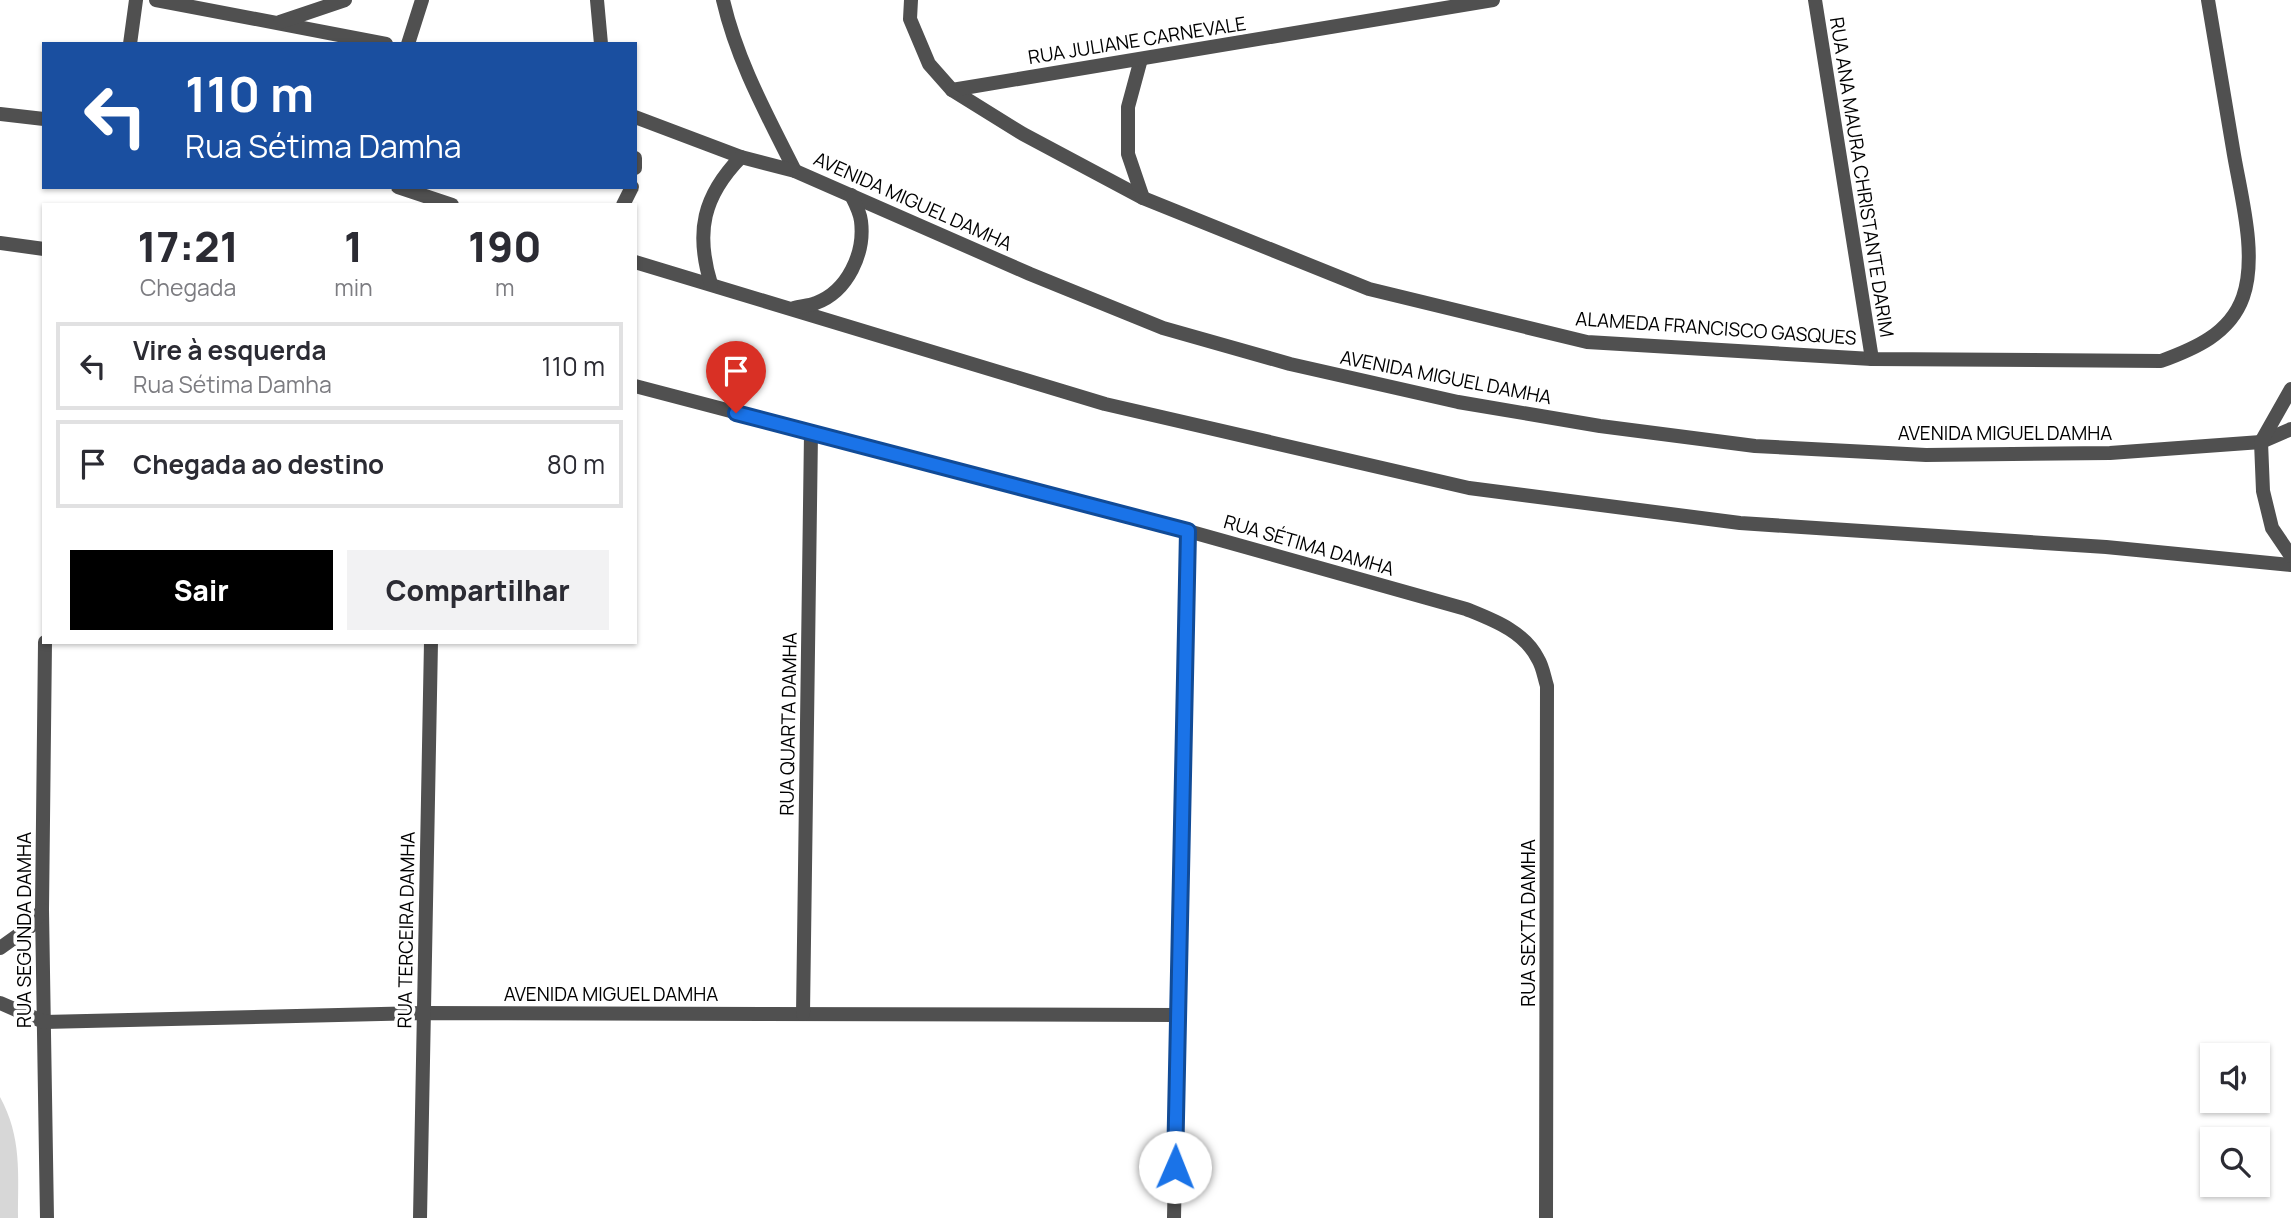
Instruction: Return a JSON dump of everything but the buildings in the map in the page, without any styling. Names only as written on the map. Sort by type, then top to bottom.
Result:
[{"type":"street","points":[[130,42],[136,0]]},
{"type":"street","points":[[156,0],[376,42]]},
{"type":"street","points":[[278,23],[345,0]]},
{"type":"street","points":[[409,42],[422,0]]},
{"type":"street","points":[[597,0],[601,42]]},
{"type":"street","points":[[723,0],[730,30],[755,92],[795,171]]},
{"type":"street","name":"ALAMEDA FRANCISCO GASQUES","points":[[911,0],[910,19],[929,64],[952,90],[1023,134],[1143,198],[1369,289],[1587,342],[1872,359],[2161,361],[2199,347],[2225,326],[2242,299],[2249,264],[2244,216],[2208,0]]},
{"type":"street","name":"RUA JULIANE CARNEVALE","points":[[952,90],[1493,0]]},
{"type":"street","name":"RUA ANA MAURA CHRISTANTE DARIM","points":[[1815,0],[1872,359]]},
{"type":"street","points":[[1141,59],[1128,107],[1128,154],[1143,198]]},
{"type":"street","points":[[0,114],[42,119]]},
{"type":"street","name":"AVENIDA MIGUEL DAMHA","points":[[637,118],[741,156],[795,171],[1030,274],[1163,328],[1290,364],[1458,402],[1600,426],[1755,446],[1926,455],[2110,453],[2260,442],[2291,429]]},
{"type":"street","points":[[711,284],[702,239],[705,216],[713,193],[741,156]]},
{"type":"street","points":[[404,189],[446,203]]},
{"type":"street","points":[[793,308],[818,303],[839,289],[854,268],[861,244],[861,219],[851,195]]},
{"type":"street","points":[[0,243],[42,249]]},
{"type":"street","points":[[637,263],[1105,404],[1469,488],[1740,523],[2106,547],[2291,565]]},
{"type":"street","name":"RUA SÉTIMA DAMHA","points":[[637,387],[1188,531],[1466,609],[1497,621],[1521,636]]},
{"type":"street","points":[[2291,389],[2260,442],[2263,491],[2272,528],[2291,556]]},
{"type":"street","name":"RUA QUARTA DAMHA","points":[[803,1014],[811,433]]},
{"type":"street","points":[[1174,1218],[1188,531]]},
{"type":"street","name":"RUA SEXTA DAMHA","points":[[1521,636],[1538,659],[1547,686],[1546,1218]]},
{"type":"street","name":"RUA SEGUNDA DAMHA","points":[[45,644],[42,910],[47,1218]]},
{"type":"street","name":"RUA TERCEIRA DAMHA","points":[[420,1218],[430,644]]},
{"type":"street","points":[[0,948],[31,926],[42,910]]},
{"type":"street","points":[[0,1003],[44,1022]]},
{"type":"street","name":"AVENIDA MIGUEL DAMHA","points":[[44,1022],[424,1013],[1178,1016]]},
{"type":"shaded area","points":[[0,1097],[15,1141],[18,1218],[0,1218]]},
{"type":"route","points":[[736,413],[1188,531],[1175,1167]]}]
